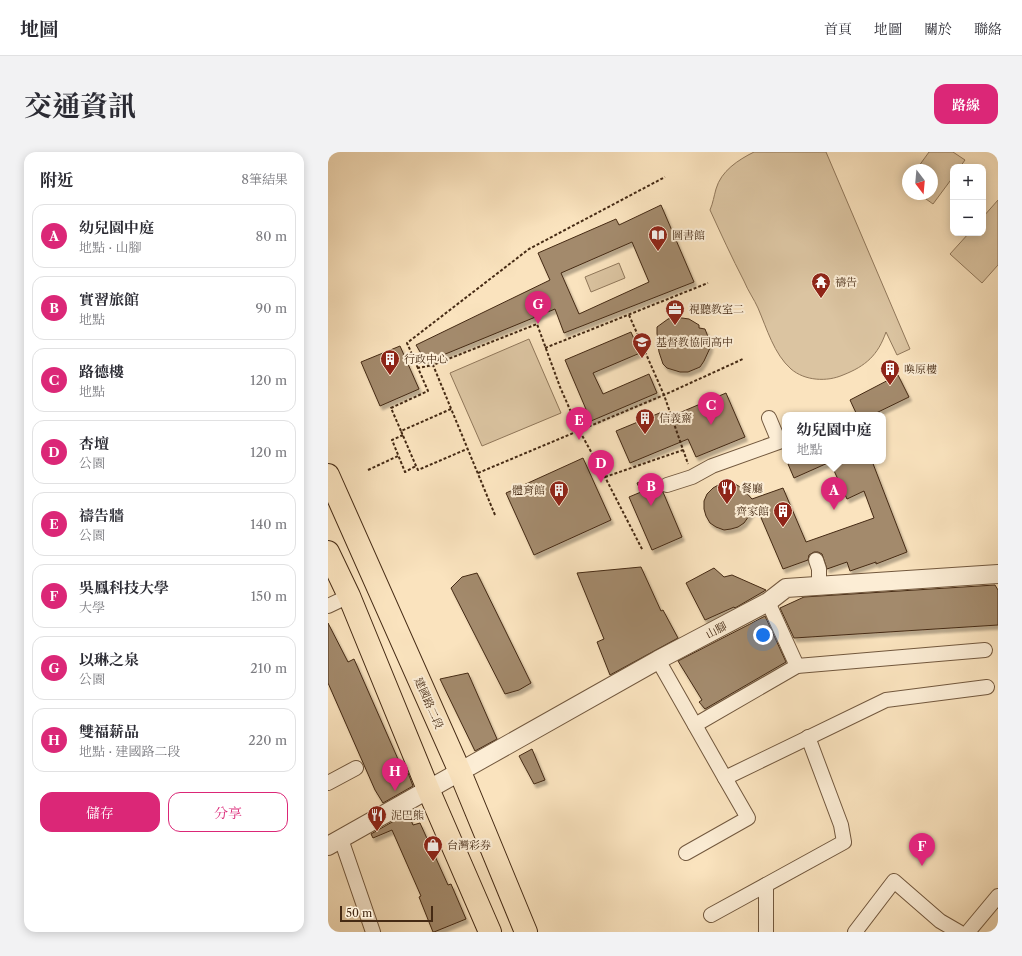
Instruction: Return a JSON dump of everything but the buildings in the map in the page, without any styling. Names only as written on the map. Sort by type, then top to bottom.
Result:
[{"type":"main road","name":"建國路二段","points":[[328,475],[334,504],[460,772],[526,932]]},
{"type":"main road","points":[[328,552],[349,596],[428,789],[490,932]]},
{"type":"street","points":[[667,484],[692,476],[712,466],[779,442],[769,418]]},
{"type":"street","points":[[816,560],[819,569],[819,586]]},
{"type":"street","name":"山腳","points":[[335,843],[658,660],[768,602],[786,588],[998,574]]},
{"type":"street","points":[[328,606],[349,596]]},
{"type":"street","points":[[768,602],[797,666]]},
{"type":"street","points":[[695,725],[797,666],[985,650]]},
{"type":"street","points":[[658,660],[748,818],[686,853]]},
{"type":"street","points":[[726,778],[886,700],[987,687]]},
{"type":"street","points":[[711,915],[844,842],[841,825],[808,737]]},
{"type":"street","points":[[328,783],[356,768]]},
{"type":"street","points":[[335,843],[373,932]]},
{"type":"street","points":[[855,932],[894,881],[940,921],[959,932]]},
{"type":"street","points":[[766,885],[766,932]]},
{"type":"street","points":[[968,932],[998,896]]},
{"type":"path","points":[[467,449],[418,470],[391,408],[428,391],[408,343],[528,249],[665,177]]},
{"type":"path","points":[[546,348],[708,283]]},
{"type":"path","points":[[629,315],[664,395],[692,476]]},
{"type":"path","points":[[418,368],[433,365],[537,324],[560,387],[579,430],[643,551]]},
{"type":"path","points":[[478,473],[664,395],[743,359]]},
{"type":"path","points":[[433,365],[495,516]]},
{"type":"path","points":[[401,430],[451,409]]},
{"type":"path","points":[[403,435],[392,440],[398,456],[406,472],[416,466]]},
{"type":"path","points":[[605,477],[682,450]]},
{"type":"path","points":[[368,470],[398,456]]},
{"type":"shaded area","points":[[754,152],[826,152],[910,349],[897,355],[886,332],[879,347],[865,364],[851,372],[830,379],[816,379],[803,376],[791,369],[785,363],[775,349],[758,308],[735,264],[710,210],[718,183],[726,171],[736,162]]},
{"type":"shaded area","points":[[929,152],[953,152],[965,160],[962,164],[950,164],[950,181],[938,197],[938,164],[920,164]]},
{"type":"shaded area","points":[[927,200],[936,200],[933,204]]},
{"type":"shaded area","points":[[998,200],[998,265],[982,283],[950,254],[966,236],[986,236],[986,214]]},
{"type":"shaded area","points":[[619,263],[625,278],[591,292],[585,277]]},
{"type":"shaded area","points":[[529,339],[561,413],[482,446],[450,373]]},
{"type":"place","name":"圖書館","points":[[658,252]]},
{"type":"place","name":"禱告","points":[[821,299]]},
{"type":"place","name":"以琳之泉","points":[[538,324]]},
{"type":"place","name":"視聽教室二","points":[[675,326]]},
{"type":"place","name":"基督教協同高中","points":[[642,359]]},
{"type":"place","name":"行政中心","points":[[390,376]]},
{"type":"place","name":"喚原樓","points":[[890,386]]},
{"type":"place","name":"路德樓","points":[[711,425]]},
{"type":"place","name":"信義齋","points":[[645,435]]},
{"type":"place","name":"禱告牆","points":[[579,440]]},
{"type":"place","name":"杏壇","points":[[601,483]]},
{"type":"place","name":"餐廳","points":[[727,505]]},
{"type":"place","name":"實習旅館","points":[[651,506]]},
{"type":"place","name":"體育館","points":[[559,507]]},
{"type":"place","name":"幼兒園中庭","points":[[834,510]]},
{"type":"place","name":"齊家館","points":[[783,528]]},
{"type":"place","name":"雙福薪品","points":[[395,791]]},
{"type":"place","name":"泥巴熊","points":[[377,832]]},
{"type":"place","name":"台灣彩券","points":[[433,862]]},
{"type":"place","name":"吳鳳科技大學","points":[[922,866]]}]
